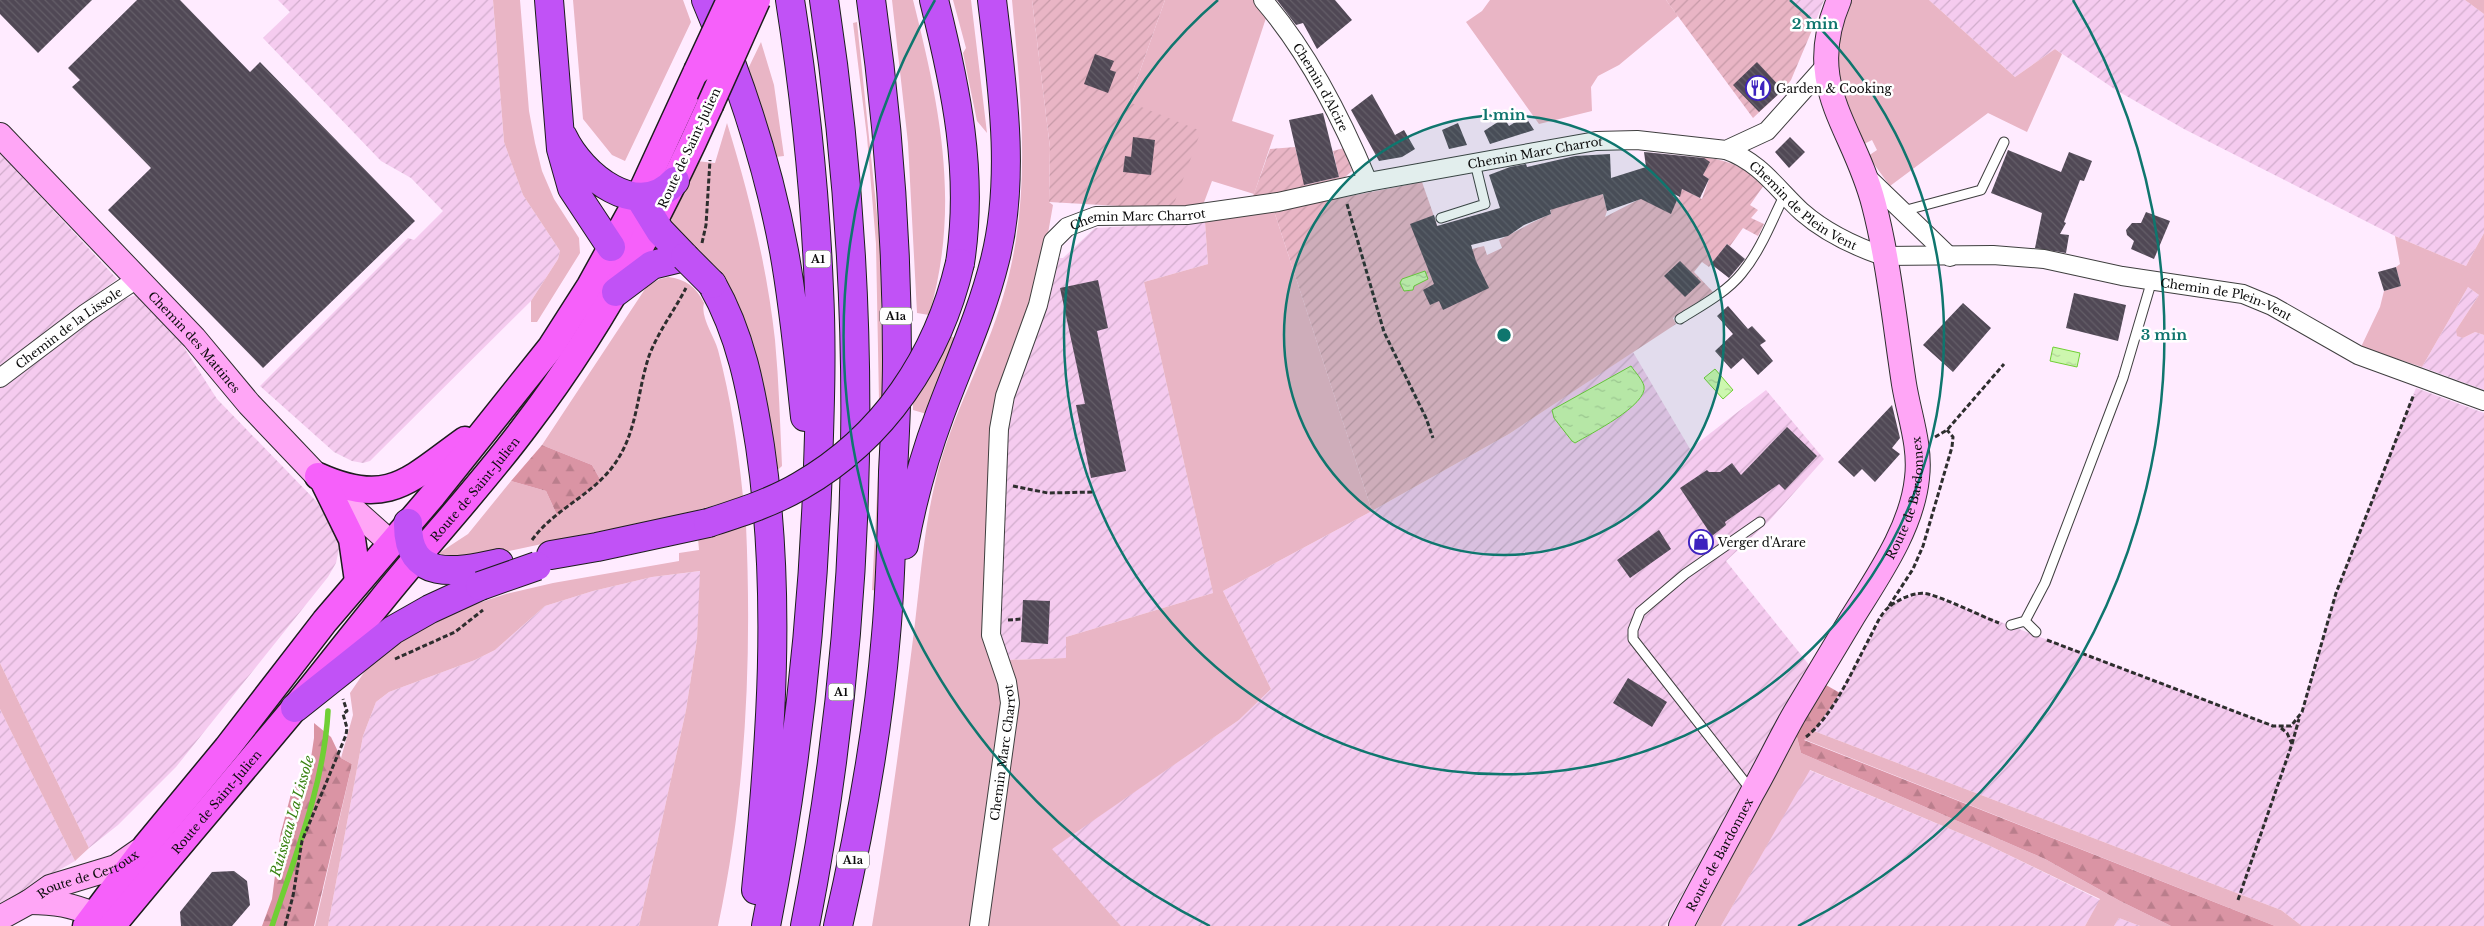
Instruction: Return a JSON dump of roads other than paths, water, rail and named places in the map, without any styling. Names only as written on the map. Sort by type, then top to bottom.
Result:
[{"type":"highway","points":[[549,0],[561,149],[569,182],[611,247]]},
{"type":"highway","points":[[706,0],[743,94],[777,220],[795,324],[816,520]]},
{"type":"highway","name":"A1","points":[[766,926],[791,780],[801,703],[812,592],[820,405],[819,283],[807,128],[790,0]]},
{"type":"highway","name":"A1","points":[[804,926],[820,845],[841,689],[850,589],[856,456],[855,334],[851,242],[841,132],[824,0]]},
{"type":"highway","name":"A1a","points":[[838,926],[858,833],[872,754],[887,633],[897,360],[895,262],[887,129],[871,0]]},
{"type":"highway","points":[[400,533],[409,547],[408,568],[449,571],[540,554],[597,547],[708,523],[756,507],[800,486],[841,458],[878,424],[909,384],[930,350],[952,296],[960,263],[966,211],[965,156],[956,93],[934,0]]},
{"type":"highway","points":[[887,633],[919,479],[940,415],[986,293],[1000,234],[1005,182],[1005,139],[992,0]]},
{"type":"highway","points":[[559,126],[569,150],[590,173],[616,192],[639,197],[657,195],[664,192],[675,181]]},
{"type":"highway","points":[[639,197],[666,238],[697,267],[734,330],[747,371],[762,460],[770,544],[772,692],[753,926]]},
{"type":"highway","points":[[616,292],[652,265],[697,267]]},
{"type":"highway","points":[[295,708],[393,630],[430,609],[485,595],[540,554]]},
{"type":"main road","name":"Route de Saint-Julien","points":[[102,923],[146,846],[227,748],[358,581],[496,417],[566,325],[639,197],[730,0]]},
{"type":"main road","name":"Route de Saint-Julien","points":[[102,923],[295,708],[408,568],[450,521],[528,423],[566,370],[616,292],[655,221],[757,0]]},
{"type":"main road","points":[[322,480],[357,490],[375,491],[395,486],[416,475],[496,417]]},
{"type":"main road","points":[[322,480],[352,539],[358,581]]},
{"type":"street","name":"Chemin d'Alcire","points":[[1263,0],[1298,44],[1358,157],[1368,182]]},
{"type":"street","name":"Route de Bardonnex","points":[[1681,926],[1777,748],[1890,556],[1904,525],[1914,497],[1917,481],[1917,447],[1905,390],[1874,206],[1866,176],[1831,97],[1825,66],[1828,34],[1839,0]]},
{"type":"street","points":[[1726,150],[1767,131],[1825,66]]},
{"type":"street","name":"Chemin des Mattines","points":[[0,135],[194,338],[248,404],[322,480],[400,533]]},
{"type":"street","name":"Chemin Marc Charrot","points":[[980,926],[1010,703],[1007,682],[991,635],[999,429],[1005,396],[1038,305],[1053,241],[1066,227],[1096,216],[1187,215],[1278,202],[1368,182],[1596,141],[1637,140],[1726,150]]},
{"type":"street","name":"Chemin de Plein Vent","points":[[1726,150],[1738,154],[1759,167],[1803,212],[1826,230],[1860,248],[1883,256]]},
{"type":"street","points":[[1866,176],[1950,257]]},
{"type":"street","name":"Chemin de Plein-Vent","points":[[1883,256],[1950,257],[1993,255],[2044,259],[2152,280],[2243,294],[2272,306],[2343,348],[2484,401]]},
{"type":"street","name":"Chemin de la Lissole","points":[[0,378],[86,313],[137,279]]},
{"type":"street","name":"Route de Certoux","points":[[0,918],[29,902],[50,887],[102,873],[122,864],[146,846]]},
{"type":"street","name":"Route de Certoux","points":[[29,902],[69,904],[102,923]]},
{"type":"lane","points":[[1903,212],[1981,190],[2004,142]]},
{"type":"lane","points":[[1441,218],[1485,204],[1475,163]]},
{"type":"lane","points":[[1680,320],[1715,296],[1742,274],[1785,194]]},
{"type":"lane","points":[[2012,625],[2025,621],[2046,583],[2123,378],[2152,280]]},
{"type":"lane","points":[[1753,792],[1633,639],[1633,630],[1640,612],[1685,574],[1760,522]]},
{"type":"lane","points":[[2025,621],[2036,632]]},
{"type":"water","points":[[1425,271],[1428,279],[1414,286],[1413,290],[1404,291],[1400,283],[1402,279]]},
{"type":"water","points":[[2053,347],[2080,353],[2077,367],[2050,361]]},
{"type":"water","points":[[1631,366],[1644,386],[1643,394],[1637,402],[1604,426],[1575,443],[1572,441],[1554,418],[1552,410]]},
{"type":"water","points":[[1715,369],[1733,390],[1723,399],[1704,378]]},
{"type":"waterway","name":"Ruisseau La Lissole","points":[[272,926],[315,793],[321,766],[328,711]]},
{"type":"place","name":"Garden & Cooking","points":[[1758,88]]},
{"type":"place","name":"Verger d'Arare","points":[[1701,542]]}]
